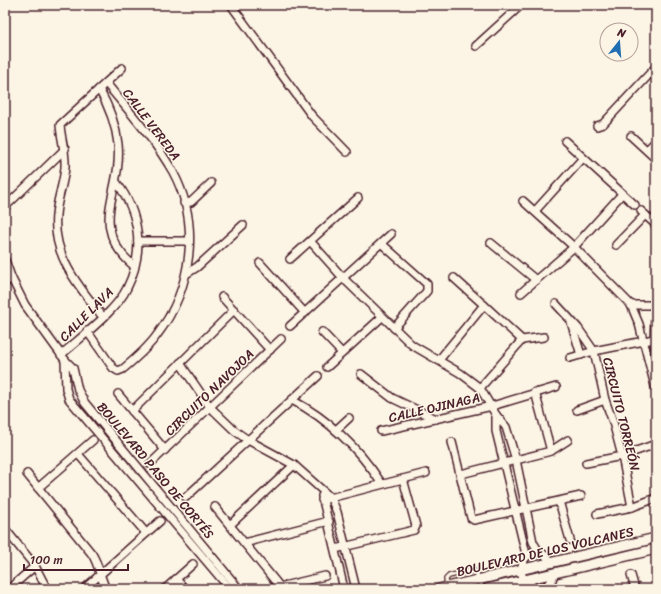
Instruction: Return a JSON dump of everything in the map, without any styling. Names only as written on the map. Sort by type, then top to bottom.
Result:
[{"type":"street","points":[[231,5],[312,116],[347,152]]},
{"type":"street","points":[[476,46],[521,5]]},
{"type":"street","points":[[597,126],[602,124],[656,67]]},
{"type":"street","points":[[103,317],[72,277],[63,260],[58,244],[55,216],[58,196],[65,169],[64,149],[60,125],[122,68]]},
{"type":"street","name":"CALLE VEREDA","points":[[87,331],[113,368],[118,371],[123,369],[157,336],[176,305],[186,274],[189,241],[189,223],[174,174],[164,157],[106,83]]},
{"type":"street","points":[[98,89],[114,122],[118,144],[116,182],[108,214],[111,238],[117,249],[134,266]]},
{"type":"street","points":[[631,136],[656,159]]},
{"type":"street","points":[[565,141],[635,205]]},
{"type":"street","points":[[647,150],[656,141]]},
{"type":"street","points":[[5,207],[64,149]]},
{"type":"street","points":[[535,211],[583,158]]},
{"type":"street","name":"CALLE LAVA","points":[[63,357],[87,331],[103,317],[127,288],[134,266],[138,242],[136,217],[132,205],[116,182]]},
{"type":"street","points":[[184,203],[192,202],[211,183]]},
{"type":"street","points":[[521,293],[574,247],[622,194]]},
{"type":"street","points":[[290,259],[311,242],[358,198]]},
{"type":"street","points":[[523,201],[574,247],[631,305],[639,324],[656,390]]},
{"type":"street","points":[[616,245],[643,213],[656,225]]},
{"type":"street","points":[[186,274],[197,267],[242,225]]},
{"type":"street","points":[[290,326],[344,279],[392,234]]},
{"type":"street","points":[[138,242],[189,241]]},
{"type":"street","points":[[311,242],[344,279],[412,345],[460,373],[480,388],[496,415],[506,427],[516,460],[533,542],[538,552]]},
{"type":"street","points":[[491,243],[536,280]]},
{"type":"street","points":[[382,244],[427,284],[428,288],[394,328]]},
{"type":"street","name":"BOULEVARD PASO DE CORTÉS","points":[[5,260],[11,277],[25,305],[63,357],[73,368],[78,390],[85,403],[240,589]]},
{"type":"street","points":[[260,263],[305,313]]},
{"type":"street","points":[[5,283],[11,277]]},
{"type":"street","points":[[454,278],[522,340]]},
{"type":"street","name":"CIRCUITO NAVOJOA","points":[[222,296],[270,350]]},
{"type":"street","points":[[631,305],[655,302],[654,338],[656,354]]},
{"type":"street","points":[[556,304],[578,328],[594,351]]},
{"type":"street","points":[[439,360],[484,305]]},
{"type":"street","points":[[132,411],[234,310]]},
{"type":"street","points":[[327,367],[382,317]]},
{"type":"street","points":[[570,320],[581,355]]},
{"type":"street","points":[[322,332],[342,353]]},
{"type":"street","points":[[480,388],[522,340],[544,337]]},
{"type":"street","points":[[570,358],[594,351],[654,338]]},
{"type":"street","name":"CIRCUITO NAVOJOA","points":[[150,464],[281,339]]},
{"type":"street","name":"CIRCUITO TORREÓN","points":[[594,351],[605,400],[614,422],[632,507]]},
{"type":"street","name":"BOULEVARD PASO DE CORTÉS","points":[[63,357],[66,389],[69,399],[230,589]]},
{"type":"street","points":[[180,363],[210,407],[235,431],[248,440],[294,465],[331,498],[337,512],[356,589]]},
{"type":"street","points":[[361,374],[392,398],[436,419]]},
{"type":"street","points":[[186,497],[318,376]]},
{"type":"street","name":"CALLE OJINAGA","points":[[381,431],[492,406],[535,392],[556,388]]},
{"type":"street","points":[[535,392],[551,451]]},
{"type":"street","name":"CIRCUITO NAVOJOA","points":[[118,394],[165,450]]},
{"type":"street","points":[[292,400],[305,407],[336,430],[369,465],[382,484]]},
{"type":"street","points":[[577,410],[605,400]]},
{"type":"street","points":[[78,410],[85,403]]},
{"type":"street","points":[[496,415],[496,431],[526,557]]},
{"type":"street","points":[[336,430],[349,418]]},
{"type":"street","points":[[38,488],[93,440]]},
{"type":"street","points":[[461,474],[551,451],[568,440]]},
{"type":"street","points":[[452,442],[471,518],[474,520],[581,496]]},
{"type":"street","points":[[586,464],[622,456],[656,444]]},
{"type":"street","points":[[78,454],[146,533]]},
{"type":"street","points":[[230,525],[294,465]]},
{"type":"street","points":[[322,500],[426,473]]},
{"type":"street","points":[[27,474],[92,554],[98,564],[100,575],[106,589]]},
{"type":"street","points":[[335,549],[414,530],[416,526],[403,479]]},
{"type":"street","points":[[323,492],[322,500],[329,521],[344,589]]},
{"type":"street","points":[[597,514],[632,507],[656,498]]},
{"type":"street","points":[[559,501],[570,540]]},
{"type":"street","points":[[163,511],[170,505]]},
{"type":"street","points":[[216,507],[280,587]]},
{"type":"street","points":[[84,589],[160,520]]},
{"type":"street","points":[[244,543],[329,521]]},
{"type":"street","points":[[5,529],[35,566],[47,589]]},
{"type":"street","name":"BOULEVARD DE LOS VOLCANES","points":[[445,588],[656,538]]},
{"type":"street","name":"BOULEVARD DE LOS VOLCANES","points":[[487,589],[656,549]]},
{"type":"street","points":[[553,562],[545,554],[538,552],[526,557],[522,563],[521,570],[524,580],[536,588],[548,587],[555,572]]},
{"type":"street","points":[[165,589],[193,564]]},
{"type":"street","points":[[9,589],[35,566]]},
{"type":"street","points":[[631,575],[635,589]]},
{"type":"street","points":[[271,589],[325,576]]},
{"type":"street","points":[[176,579],[185,589]]},
{"type":"lane","points":[[479,579],[483,589]]}]
